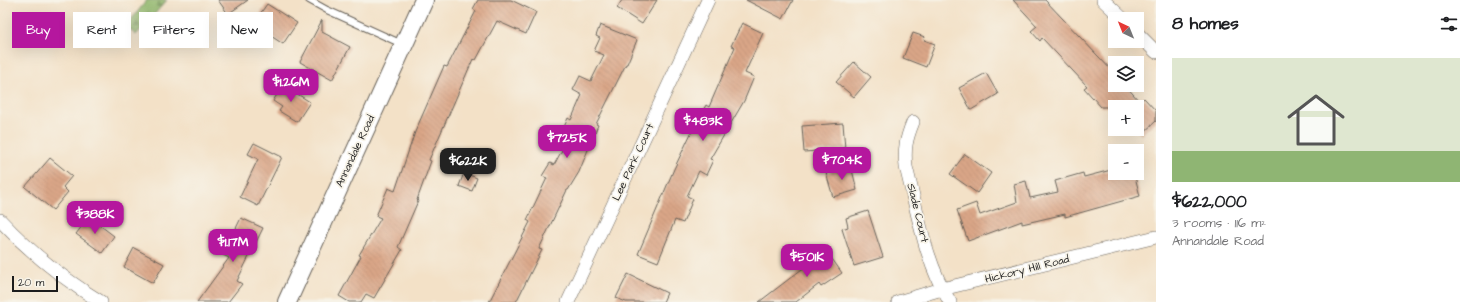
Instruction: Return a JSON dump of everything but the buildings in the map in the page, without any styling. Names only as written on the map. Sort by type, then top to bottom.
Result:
[{"type":"main road","name":"Annandale Road","points":[[287,302],[424,0]]},
{"type":"street","name":"Lee Park Court","points":[[568,302],[708,0]]},
{"type":"street","points":[[1103,0],[1116,12]]},
{"type":"street","points":[[1144,40],[1156,52]]},
{"type":"street","name":"Slade Court","points":[[913,122],[907,136],[905,152],[906,168],[932,267],[950,302]]},
{"type":"street","points":[[0,220],[54,270],[77,288],[101,302]]},
{"type":"street","name":"Hickory Hill Road","points":[[898,302],[942,289],[1156,237]]},
{"type":"lane","points":[[309,0],[327,10],[404,45]]},
{"type":"green space","points":[[147,0],[167,0],[156,12],[139,12],[139,32],[136,35],[131,30],[131,20]]}]
